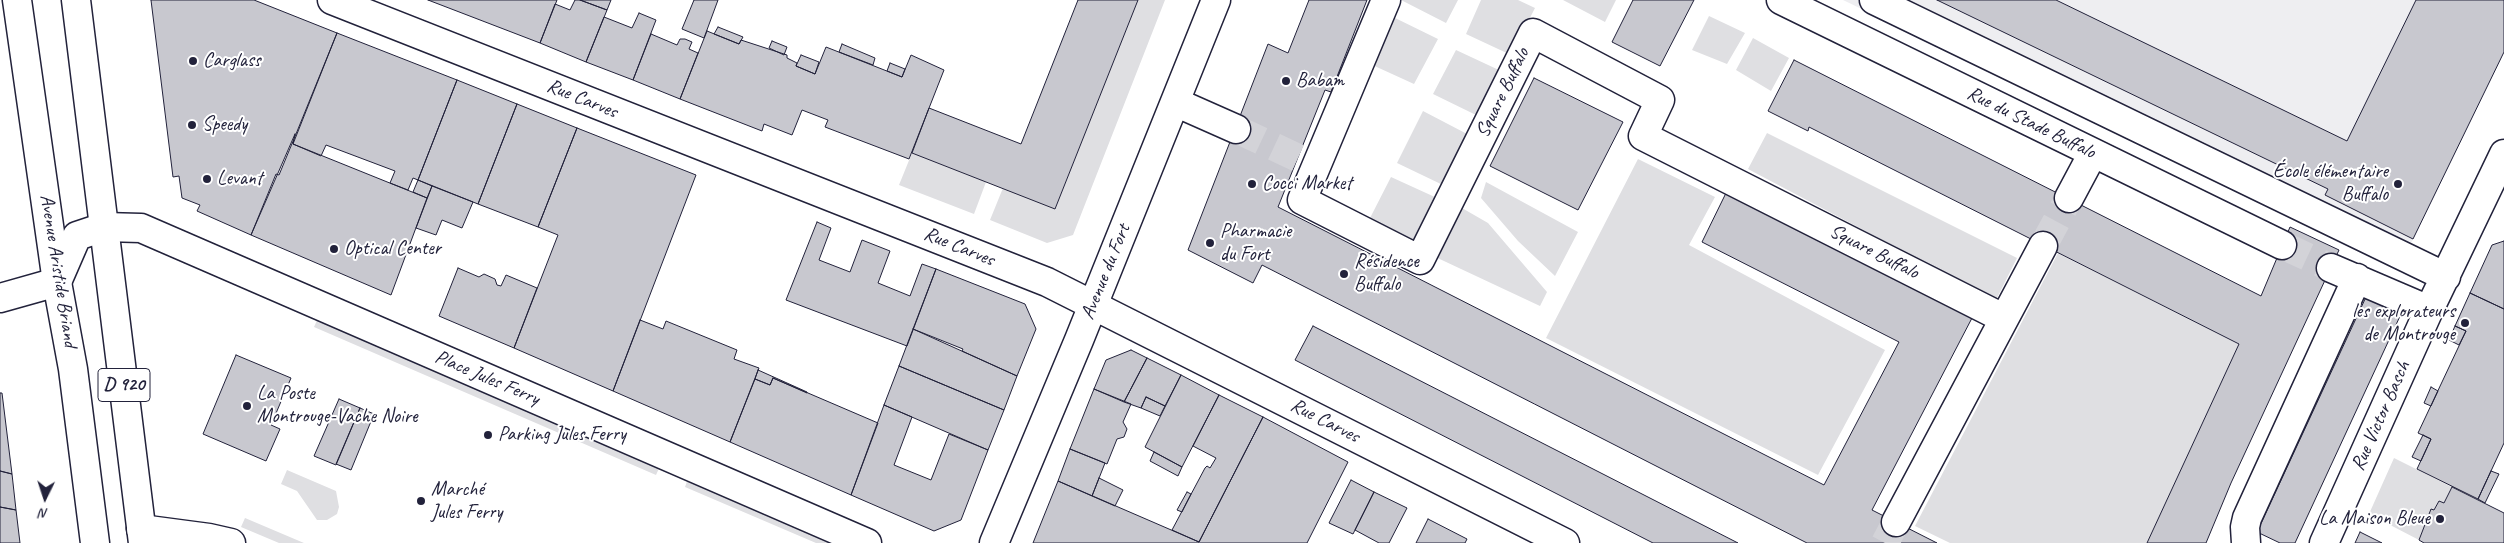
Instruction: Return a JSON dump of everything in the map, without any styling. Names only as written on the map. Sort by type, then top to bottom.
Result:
[{"type":"street","name":"Avenue Aristide Briand","points":[[17,0],[57,278],[73,369],[94,543]]},
{"type":"street","name":"D 920","points":[[76,0],[142,536]]},
{"type":"street","name":"Rue Carves","points":[[332,0],[1047,282],[1565,543]]},
{"type":"street","name":"Avenue du Fort","points":[[994,543],[1216,0]]},
{"type":"street","name":"Square Buffalo","points":[[1386,0],[1308,162],[1302,200],[1420,260],[1533,33],[1660,100],[1642,136],[2003,318]]},
{"type":"street","name":"Rue du Stade Buffalo","points":[[1781,0],[2282,245]]},
{"type":"street","points":[[1874,0],[2446,277]]},
{"type":"street","points":[[1175,102],[1236,129]]},
{"type":"street","points":[[2068,198],[2093,153]]},
{"type":"street","name":"Rue Victor Basch","points":[[2324,543],[2429,310],[2446,277],[2494,200],[2504,154]]},
{"type":"street","name":"Place Jules Ferry","points":[[57,278],[77,236],[104,227],[141,228],[867,543]]},
{"type":"street","points":[[1896,522],[2043,246]]},
{"type":"street","points":[[2331,268],[2429,310]]},
{"type":"street","points":[[0,280],[57,278]]},
{"type":"street","points":[[0,298],[57,278]]},
{"type":"street","points":[[2246,543],[2245,527],[2248,518],[2357,278]]},
{"type":"street","points":[[142,536],[209,538],[231,543]]},
{"type":"shaded area","points":[[1138,0],[1165,0],[1073,235],[1047,243],[990,220],[1003,188],[1055,209]]},
{"type":"shaded area","points":[[1401,0],[1458,0],[1446,23]]},
{"type":"shaded area","points":[[1481,0],[1518,0],[1535,8],[1511,55],[1466,34]]},
{"type":"shaded area","points":[[1563,0],[1616,0],[1605,22]]},
{"type":"shaded area","points":[[1843,0],[2504,0],[2504,52],[2399,268]]},
{"type":"shaded area","points":[[1391,16],[1438,39],[1414,84],[1368,63]]},
{"type":"shaded area","points":[[1709,16],[1745,33],[1727,64],[1692,50]]},
{"type":"shaded area","points":[[1753,38],[1789,58],[1771,91],[1736,70]]},
{"type":"shaded area","points":[[1456,50],[1501,71],[1476,115],[1433,94]]},
{"type":"shaded area","points":[[1423,111],[1469,135],[1445,186],[1397,163]]},
{"type":"shaded area","points":[[1767,133],[2017,258],[1996,300],[1748,169]]},
{"type":"shaded area","points":[[912,153],[986,182],[974,214],[899,185]]},
{"type":"shaded area","points":[[1638,159],[1715,197],[1689,245],[1885,350],[1818,475],[1546,338]]},
{"type":"shaded area","points":[[1391,177],[1437,198],[1414,242],[1369,220]]},
{"type":"shaded area","points":[[1486,182],[1578,232],[1555,276],[1518,241],[1481,198]]},
{"type":"shaded area","points":[[1455,204],[1488,223],[1547,292],[1540,306],[1429,254]]},
{"type":"shaded area","points":[[2058,253],[2239,344],[2147,543],[1950,543],[1915,526]]},
{"type":"shaded area","points":[[319,316],[661,464],[656,475],[314,327]]},
{"type":"shaded area","points":[[2394,458],[2452,487],[2444,503],[2439,501],[2434,510],[2431,510],[2419,540],[2369,514]]},
{"type":"shaded area","points":[[287,470],[336,491],[339,507],[337,514],[327,520],[317,520],[297,491],[281,484]]},
{"type":"shaded area","points":[[689,476],[846,543],[816,543],[685,487]]},
{"type":"shaded area","points":[[245,518],[304,543],[279,543],[241,527]]},
{"type":"building","points":[[151,0],[254,0],[337,33],[279,175],[276,174],[251,235],[197,211],[200,205],[182,198],[179,176],[173,177]]},
{"type":"building","points":[[428,0],[557,0],[540,43]]},
{"type":"building","points":[[575,0],[607,10],[586,62],[540,43],[555,4],[570,10]]},
{"type":"building","points":[[580,0],[611,0],[607,10]]},
{"type":"building","points":[[694,0],[718,0],[704,38],[682,29]]},
{"type":"building","points":[[1078,0],[1138,0],[1055,209],[912,153],[929,108],[1021,144]]},
{"type":"building","name":"Résidence Buffalo","points":[[1309,0],[1367,0],[1331,92],[1325,90],[1278,207],[1824,485],[1899,342],[1702,242],[1726,193],[1972,318],[1872,510],[1937,543],[1807,543],[1262,265],[1253,283],[1188,250],[1268,44],[1288,53]]},
{"type":"building","points":[[1633,0],[1694,0],[1660,66],[1612,42]]},
{"type":"building","points":[[1937,0],[2056,0],[2347,141],[2416,0],[2504,0],[2504,52],[2413,239],[2325,195],[2328,189]]},
{"type":"building","points":[[639,13],[656,20],[633,80],[586,62],[604,17],[632,28]]},
{"type":"building","points":[[718,27],[743,37],[739,44],[714,34]]},
{"type":"building","points":[[707,31],[739,44],[741,40],[787,55],[787,58],[797,63],[796,66],[815,74],[826,47],[902,77],[911,55],[944,70],[909,159],[825,127],[828,120],[802,110],[792,135],[764,124],[762,131],[680,99]]},
{"type":"building","points":[[337,33],[457,80],[418,180],[413,178],[408,190],[390,183],[395,171],[326,145],[321,156],[293,144]]},
{"type":"building","points":[[651,34],[677,45],[680,39],[685,39],[692,42],[689,49],[698,53],[680,99],[633,80]]},
{"type":"building","points":[[772,41],[787,47],[784,55],[769,48]]},
{"type":"building","points":[[842,44],[875,58],[873,65],[839,52]]},
{"type":"building","points":[[801,55],[819,62],[815,74],[796,66]]},
{"type":"building","points":[[1794,60],[2261,296],[2290,227],[2339,250],[2231,483],[2206,543],[2147,543],[2239,344],[1809,127],[1808,131],[1768,111]]},
{"type":"building","points":[[890,63],[905,69],[902,77],[887,71]]},
{"type":"building","points":[[1534,78],[1623,122],[1578,210],[1490,166]]},
{"type":"building","points":[[457,80],[517,104],[478,204],[418,180]]},
{"type":"building","points":[[517,104],[577,128],[538,227],[478,204]]},
{"type":"building","points":[[577,128],[696,175],[613,391],[514,348],[558,235],[538,227]]},
{"type":"building","points":[[295,134],[293,144],[427,198],[391,295],[251,235]]},
{"type":"building","points":[[418,180],[432,186],[427,198],[413,192]]},
{"type":"building","points":[[432,186],[473,202],[462,228],[442,220],[436,235],[416,228]]},
{"type":"building","points":[[817,222],[831,228],[819,260],[850,272],[862,240],[890,251],[878,283],[910,296],[922,264],[936,269],[907,346],[786,300]]},
{"type":"building","points":[[2504,241],[2504,309],[2470,293],[2492,245]]},
{"type":"building","points":[[458,268],[479,277],[484,274],[495,279],[497,285],[501,286],[506,275],[537,288],[514,348],[439,316]]},
{"type":"building","points":[[936,269],[1025,304],[1036,329],[1017,376],[962,351],[963,349],[913,329]]},
{"type":"building","points":[[2470,293],[2504,309],[2504,443],[2478,499],[2417,469],[2431,439],[2418,433],[2466,331],[2455,326]]},
{"type":"building","points":[[2366,297],[2401,314],[2295,543],[2280,543],[2257,532]]},
{"type":"building","points":[[640,320],[663,329],[666,321],[737,350],[734,359],[759,368],[730,442],[613,391]]},
{"type":"building","points":[[1313,326],[1738,543],[1653,543],[1295,360]]},
{"type":"building","points":[[2455,326],[2466,331],[2459,345],[2449,340]]},
{"type":"building","points":[[913,329],[1017,376],[1004,410],[899,366]]},
{"type":"building","points":[[1131,350],[1147,358],[1124,402],[1094,389],[1106,360]]},
{"type":"building","name":"La Poste Montrouge-Vache Noire","points":[[236,355],[291,378],[271,425],[280,429],[266,461],[203,434]]},
{"type":"building","points":[[1147,358],[1181,375],[1165,406],[1146,397],[1141,408],[1124,402]]},
{"type":"building","points":[[899,366],[1004,410],[988,450],[884,405]]},
{"type":"building","points":[[758,370],[807,393],[773,378],[770,385],[755,379]]},
{"type":"building","points":[[1181,375],[1219,395],[1182,467],[1145,447]]},
{"type":"building","points":[[773,378],[878,423],[851,495],[730,442],[755,379],[770,385]]},
{"type":"building","points":[[2431,387],[2438,391],[2431,406],[2424,403]]},
{"type":"building","points":[[1094,389],[1131,404],[1123,422],[1127,429],[1124,437],[1117,439],[1107,464],[1070,449]]},
{"type":"building","points":[[0,393],[2,393],[12,474],[0,471]]},
{"type":"building","points":[[1219,395],[1263,417],[1199,542],[1172,530],[1205,468],[1207,466],[1210,468],[1216,458],[1193,446]]},
{"type":"building","points":[[1146,397],[1165,406],[1160,416],[1141,408]]},
{"type":"building","points":[[339,399],[360,408],[336,465],[314,456]]},
{"type":"building","points":[[884,405],[912,417],[894,465],[931,480],[949,434],[988,450],[961,520],[934,531],[851,495]]},
{"type":"building","points":[[360,408],[374,414],[351,470],[336,464]]},
{"type":"building","points":[[1263,417],[1348,462],[1307,543],[1033,543],[1058,481],[1199,542]]},
{"type":"building","points":[[2423,435],[2431,439],[2421,461],[2412,457]]},
{"type":"building","points":[[1070,449],[1105,463],[1092,496],[1058,481]]},
{"type":"building","points":[[1154,452],[1182,467],[1178,476],[1150,461]]},
{"type":"building","points":[[0,471],[12,474],[16,510],[0,507]]},
{"type":"building","points":[[2491,471],[2499,474],[2485,503],[2478,499]]},
{"type":"building","points":[[1099,478],[1123,490],[1115,506],[1092,496]]},
{"type":"building","points":[[1351,480],[1374,492],[1353,534],[1329,523]]},
{"type":"building","points":[[2452,487],[2504,513],[2504,543],[2424,543],[2419,540],[2431,509],[2434,510],[2439,501],[2444,503]]},
{"type":"building","points":[[1187,492],[1191,494],[1182,512],[1177,510]]},
{"type":"building","points":[[1374,492],[1407,508],[1389,543],[1379,543],[1355,530]]},
{"type":"building","points":[[0,507],[16,510],[20,543],[0,543]]},
{"type":"building","points":[[1428,519],[1467,539],[1465,543],[1416,543]]},
{"type":"building","points":[[2360,532],[2382,543],[2355,543]]},
{"type":"tunnel","points":[[1236,129],[1298,158]]},
{"type":"tunnel","points":[[2043,246],[2069,198]]},
{"type":"tunnel","points":[[2282,245],[2331,268]]},
{"type":"tunnel","points":[[1885,543],[1896,522]]},
{"type":"place","name":"Carglass","points":[[193,61]]},
{"type":"place","name":"Babam","points":[[1286,81]]},
{"type":"place","name":"Speedy","points":[[192,125]]},
{"type":"place","name":"Levant","points":[[207,179]]},
{"type":"place","name":"Cocci Market","points":[[1252,184]]},
{"type":"place","name":"École élémentaire Buffalo","points":[[2398,184]]},
{"type":"place","name":"Pharmacie du Fort","points":[[1210,243]]},
{"type":"place","name":"Optical Center","points":[[334,249]]},
{"type":"place","name":"Résidence Buffalo","points":[[1344,274]]},
{"type":"place","name":"les explorateurs de Montrouge","points":[[2465,323]]},
{"type":"place","name":"La Poste Montrouge-Vache Noire","points":[[247,406]]},
{"type":"place","name":"Parking Jules Ferry","points":[[488,435]]},
{"type":"place","name":"Marché Jules Ferry","points":[[421,501]]},
{"type":"place","name":"La Maison Bleue","points":[[2440,519]]}]
